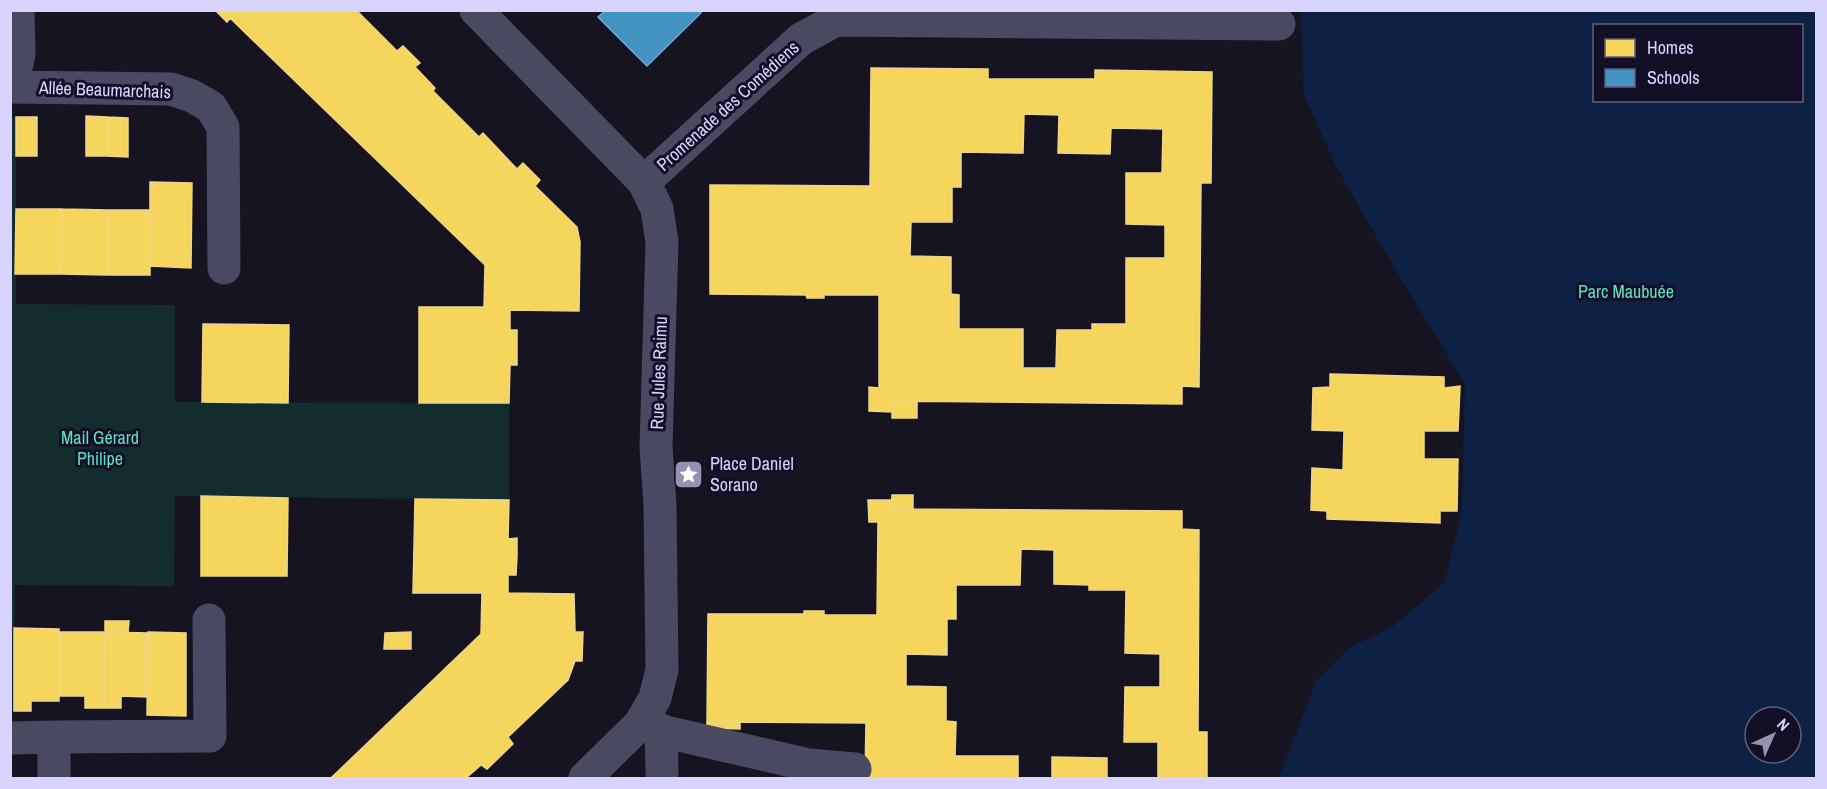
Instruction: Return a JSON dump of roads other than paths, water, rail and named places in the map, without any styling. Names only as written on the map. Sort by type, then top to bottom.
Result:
[{"type":"street","name":"Allée Beaumarchais","points":[[18,10],[19,54],[11,87],[171,89],[192,96],[211,107],[223,128],[224,268]]},
{"type":"street","name":"Rue Jules Raimu","points":[[476,10],[644,182],[657,209],[662,242],[656,447],[660,505],[662,670],[651,727],[585,778]]},
{"type":"street","name":"Promenade des Comédiens","points":[[644,182],[801,39],[836,20],[1279,24]]},
{"type":"street","points":[[10,738],[210,736],[209,620]]},
{"type":"street","points":[[662,773],[651,727],[809,765],[855,770]]},
{"type":"street","points":[[54,737],[54,778]]},
{"type":"water","name":"Parc Maubuée","points":[[1301,11],[1816,11],[1816,778],[1279,778],[1316,681],[1350,647],[1391,628],[1445,582],[1462,509],[1465,384],[1337,168],[1304,95]]},
{"type":"place","name":"Place Daniel Sorano","points":[[689,474]]},
{"type":"park label","name":"Mail Gérard Philipe","points":[[100,448]]}]
